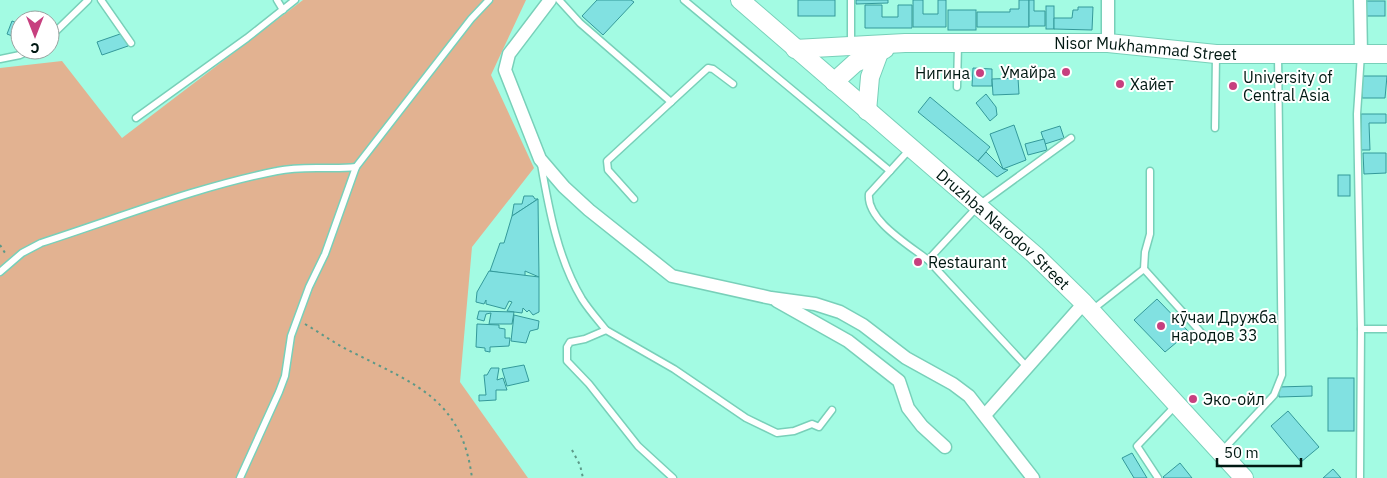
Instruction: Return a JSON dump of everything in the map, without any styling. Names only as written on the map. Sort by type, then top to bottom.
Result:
[{"type":"main road","name":"Druzhba Narodov Street","points":[[740,0],[979,205],[1088,307],[1244,478]]},
{"type":"main road","name":"Nisor Mukhammad Street","points":[[795,49],[904,43],[1108,43],[1216,54],[1387,54]]},
{"type":"main road","name":"Nisor Mukhammad Street","points":[[834,82],[855,63],[880,50],[904,43]]},
{"type":"main road","points":[[867,110],[870,77],[880,50]]},
{"type":"street","points":[[550,0],[508,54],[506,70],[540,160],[589,210],[672,276],[771,298],[815,304],[840,312],[863,325],[906,358],[963,390],[985,415],[1033,478]]},
{"type":"street","points":[[1108,0],[1108,43]]},
{"type":"street","points":[[1360,0],[1360,54]]},
{"type":"street","points":[[771,298],[848,341],[877,362],[899,381],[908,408],[922,426],[945,447]]},
{"type":"street","points":[[985,415],[1027,367],[1088,307]]},
{"type":"lane","points":[[60,27],[88,0]]},
{"type":"lane","points":[[101,0],[131,42]]},
{"type":"lane","points":[[277,0],[283,10]]},
{"type":"lane","points":[[136,118],[295,0]]},
{"type":"lane","points":[[240,478],[279,392],[297,319],[325,254],[356,167],[471,19],[489,0]]},
{"type":"lane","points":[[559,0],[580,23],[671,102]]},
{"type":"lane","points":[[684,0],[890,171]]},
{"type":"lane","points":[[851,0],[851,46]]},
{"type":"lane","points":[[957,87],[958,43]]},
{"type":"lane","points":[[1215,128],[1216,54]]},
{"type":"lane","points":[[1221,452],[1274,395],[1282,375],[1278,54]]},
{"type":"lane","points":[[1360,54],[1357,114],[1361,329],[1360,478]]},
{"type":"lane","points":[[634,199],[608,170],[606,166],[607,161],[708,68],[713,69],[733,84]]},
{"type":"lane","points":[[928,260],[979,205],[1071,138]]},
{"type":"lane","points":[[911,148],[869,194],[871,209],[882,223],[928,260],[1027,367]]},
{"type":"lane","points":[[540,160],[550,214],[566,266],[583,301],[606,330],[674,370],[746,418],[777,433],[794,431],[812,424],[819,427],[832,410]]},
{"type":"lane","points":[[0,272],[10,261],[41,243],[142,207],[278,170],[303,167],[335,170],[356,167]]},
{"type":"lane","points":[[1088,307],[1144,269],[1151,219],[1150,171]]},
{"type":"lane","points":[[1144,269],[1206,338]]},
{"type":"lane","points":[[1361,329],[1387,328]]},
{"type":"lane","points":[[606,330],[584,339],[570,342],[567,347],[567,361],[589,384],[638,446],[673,478]]},
{"type":"lane","points":[[1158,478],[1136,446],[1177,404]]},
{"type":"path","points":[[0,245],[10,261]]},
{"type":"path","points":[[297,319],[353,352],[408,380],[440,403],[461,433],[469,452],[472,478]]},
{"type":"path","points":[[572,450],[580,465],[583,478]]},
{"type":"shaded area","points":[[303,0],[526,0],[491,75],[534,168],[472,247],[460,382],[528,478],[0,478],[0,68],[62,61],[122,138]]},
{"type":"building","points":[[597,0],[631,0],[634,2],[603,35],[582,16]]},
{"type":"building","points":[[798,0],[835,0],[835,16],[798,16]]},
{"type":"building","points":[[856,0],[888,0],[888,3],[856,4]]},
{"type":"building","points":[[913,0],[923,0],[923,14],[938,14],[938,0],[946,0],[946,27],[913,27]]},
{"type":"building","points":[[1019,0],[1029,0],[1029,27],[977,27],[977,12],[1010,12],[1010,9],[1019,9]]},
{"type":"building","points":[[1029,0],[1034,0],[1034,11],[1045,11],[1045,26],[1029,26]]},
{"type":"building","points":[[1365,1],[1385,1],[1385,16],[1365,16]]},
{"type":"building","points":[[865,5],[882,5],[882,17],[898,17],[898,5],[912,5],[912,28],[865,28]]},
{"type":"building","points":[[1046,6],[1054,6],[1054,29],[1046,29]]},
{"type":"building","points":[[1078,7],[1093,7],[1092,30],[1054,29],[1054,18],[1072,18],[1073,10],[1078,10]]},
{"type":"building","points":[[948,10],[976,10],[976,30],[948,30]]},
{"type":"building","points":[[123,33],[128,46],[102,55],[97,42]]},
{"type":"building","points":[[973,68],[992,69],[992,86],[972,86]]},
{"type":"building","points":[[1362,76],[1387,76],[1385,98],[1362,98]]},
{"type":"building","points":[[1018,78],[1019,94],[993,95],[992,79]]},
{"type":"building","points":[[986,94],[996,107],[997,115],[990,121],[976,103]]},
{"type":"building","points":[[930,97],[990,147],[978,161],[918,112]]},
{"type":"building","points":[[1361,114],[1386,114],[1386,123],[1369,123],[1370,150],[1361,150]]},
{"type":"building","points":[[1014,125],[1026,160],[1003,169],[990,134]]},
{"type":"building","points":[[1060,126],[1064,138],[1045,144],[1041,132]]},
{"type":"building","points":[[1044,139],[1047,150],[1028,155],[1025,144]]},
{"type":"building","points":[[986,152],[1003,169],[1008,170],[997,177],[978,161]]},
{"type":"building","points":[[1363,153],[1386,153],[1386,173],[1364,174]]},
{"type":"building","points":[[1338,175],[1350,175],[1350,196],[1338,196]]},
{"type":"building","points":[[524,196],[533,196],[535,199],[538,199],[512,216],[514,204],[522,204]]},
{"type":"building","points":[[538,199],[539,277],[525,271],[525,277],[490,271],[500,243],[504,243],[512,216]]},
{"type":"building","points":[[489,271],[539,277],[539,312],[533,315],[529,310],[527,312],[523,308],[522,313],[507,311],[512,302],[509,301],[505,309],[486,304],[486,300],[484,304],[476,302],[477,292]]},
{"type":"building","name":"кӯчаи Дружба народов 33","points":[[1157,299],[1189,332],[1165,352],[1134,320]]},
{"type":"building","points":[[479,311],[514,312],[512,324],[489,324],[491,313],[486,314],[484,321],[477,319]]},
{"type":"building","points":[[514,315],[539,321],[538,329],[530,331],[526,343],[511,341]]},
{"type":"building","points":[[477,324],[499,325],[499,328],[505,329],[505,338],[510,338],[509,346],[490,347],[490,352],[485,351],[485,348],[476,347]]},
{"type":"building","points":[[524,365],[529,381],[507,386],[502,369]]},
{"type":"building","points":[[491,368],[499,368],[497,380],[503,378],[507,390],[496,390],[496,400],[479,401],[479,395],[486,395],[484,375],[487,375]]},
{"type":"building","points":[[1328,378],[1354,378],[1354,431],[1328,431]]},
{"type":"building","points":[[1312,386],[1312,396],[1279,397],[1278,387]]},
{"type":"building","points":[[1288,411],[1319,447],[1301,462],[1271,426]]},
{"type":"building","points":[[1132,453],[1147,478],[1134,478],[1122,458]]},
{"type":"building","points":[[1180,463],[1192,478],[1163,477]]},
{"type":"building","points":[[1333,469],[1341,478],[1323,478]]},
{"type":"place","name":"Умайра","points":[[1066,72]]},
{"type":"place","name":"Нигина","points":[[980,73]]},
{"type":"place","name":"Хайет","points":[[1120,84]]},
{"type":"place","name":"University of Central Asia","points":[[1233,86]]},
{"type":"place","name":"Restaurant","points":[[918,262]]},
{"type":"place","name":"кӯчаи Дружба народов 33","points":[[1161,326]]},
{"type":"place","name":"Эко-ойл","points":[[1193,399]]}]
